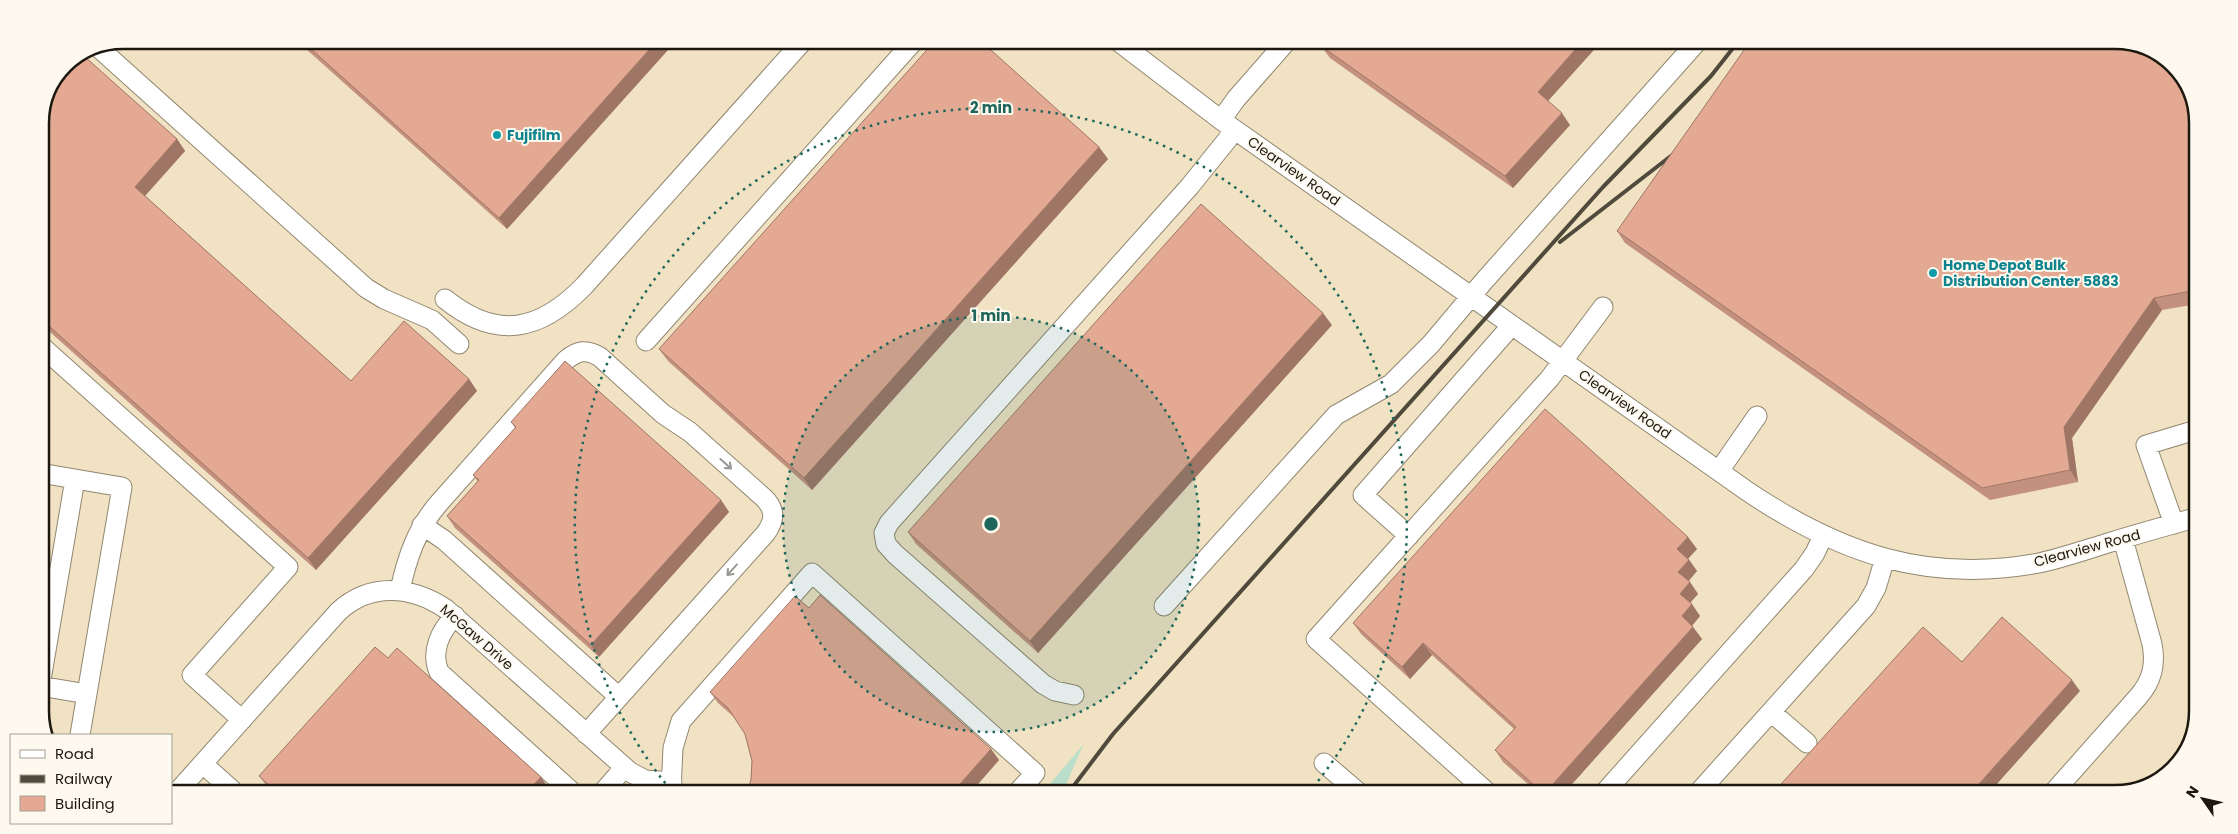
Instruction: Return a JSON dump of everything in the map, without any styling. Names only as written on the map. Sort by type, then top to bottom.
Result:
[{"type":"street","points":[[445,299],[474,318],[506,326],[527,324],[557,310],[584,286],[797,49]]},
{"type":"street","points":[[646,341],[907,49]]},
{"type":"street","name":"Clearview Road","points":[[1128,49],[1228,125],[1776,511],[1823,536],[1853,549],[1885,558],[1942,568],[2002,568],[2056,559],[2189,520]]},
{"type":"street","points":[[1074,695],[1055,690],[1043,684],[895,554],[886,544],[884,533],[889,523],[1195,180],[1228,125],[1236,99],[1280,49]]},
{"type":"street","points":[[1164,606],[1330,420],[1342,410],[1391,384],[1431,344],[1471,296],[1691,49]]},
{"type":"street","points":[[103,51],[366,288],[384,299],[432,320],[459,344]]},
{"type":"street","points":[[1479,785],[1316,639],[1564,361],[1603,307]]},
{"type":"street","points":[[1409,536],[1363,495],[1512,325]]},
{"type":"street","points":[[400,590],[409,556],[422,526],[438,502],[566,360],[582,350],[600,357],[663,414],[690,432],[764,498],[772,509],[773,519],[765,534],[586,734]]},
{"type":"street","points":[[49,353],[288,568],[192,675],[242,720]]},
{"type":"street","points":[[1719,471],[1757,416]]},
{"type":"street","points":[[2174,524],[2146,445],[2189,432]]},
{"type":"street","points":[[49,475],[122,487],[80,734]]},
{"type":"street","points":[[49,633],[75,479]]},
{"type":"street","points":[[422,526],[444,540],[619,696]]},
{"type":"street","points":[[1611,785],[1804,569],[1815,553],[1823,536]]},
{"type":"street","points":[[2060,785],[2147,686],[2153,671],[2152,644],[2123,539]]},
{"type":"street","points":[[1705,785],[1866,606],[1876,588],[1885,558]]},
{"type":"street","points":[[676,785],[673,748],[681,721],[812,573],[1035,773],[1024,785]]},
{"type":"street","name":"McGaw Drive","points":[[183,785],[345,606],[372,593],[400,590],[428,598],[454,616],[624,768],[645,780],[664,785]]},
{"type":"street","points":[[454,616],[443,628],[438,638],[437,663],[439,672],[564,785]]},
{"type":"street","points":[[49,688],[87,694]]},
{"type":"street","points":[[1771,712],[1806,743]]},
{"type":"street","points":[[1324,762],[1350,785]]},
{"type":"street","points":[[202,764],[226,785]]},
{"type":"street","points":[[609,785],[624,768]]},
{"type":"shaded area","points":[[122,49],[2116,49],[2130,50],[2155,61],[2186,101],[2189,118],[2189,712],[2188,726],[2177,753],[2160,770],[2130,784],[172,785],[172,734],[52,734],[49,716],[49,122],[54,94],[61,81],[81,61],[94,54]]},
{"type":"green space","points":[[1083,745],[1066,785],[1049,785]]},
{"type":"building","name":"Fujifilm","points":[[311,49],[650,49],[499,218]]},
{"type":"building","points":[[928,49],[990,49],[1099,147],[804,478],[659,349]]},
{"type":"building","points":[[1325,49],[1576,49],[1538,92],[1562,113],[1505,176]]},
{"type":"building","name":"Home Depot Bulk Distribution Center 5883","points":[[1745,49],[2130,50],[2152,59],[2168,70],[2182,90],[2188,108],[2189,291],[2154,298],[2064,427],[2070,470],[1982,488],[1617,231]]},
{"type":"building","points":[[86,58],[177,139],[135,187],[351,381],[404,321],[469,379],[308,558],[49,326],[50,108],[54,94],[61,81],[70,70]]},
{"type":"building","points":[[1201,204],[1323,313],[1030,641],[908,532]]},
{"type":"building","points":[[565,361],[721,500],[591,645],[447,516],[479,480],[473,475],[516,427],[511,422]]},
{"type":"building","points":[[1545,409],[1688,537],[1677,549],[1689,560],[1678,572],[1690,582],[1680,594],[1692,604],[1682,616],[1693,627],[1552,785],[1534,785],[1495,750],[1516,727],[1423,643],[1402,667],[1353,623]]},
{"type":"building","points":[[820,595],[991,749],[959,785],[750,785],[752,761],[745,734],[728,708],[710,692],[795,596],[809,608]]},
{"type":"building","points":[[2002,617],[2072,680],[1978,785],[1780,785],[1923,627],[1962,662]]},
{"type":"building","points":[[375,647],[388,658],[397,648],[541,777],[534,785],[269,785],[259,776]]},
{"type":"railway","points":[[1074,785],[1113,734],[1603,187],[1711,76],[1732,49]]},
{"type":"railway","points":[[1560,242],[1676,152]]},
{"type":"place","name":"Fujifilm","points":[[497,135]]},
{"type":"place","name":"Home Depot Bulk Distribution Center 5883","points":[[1933,273]]}]
